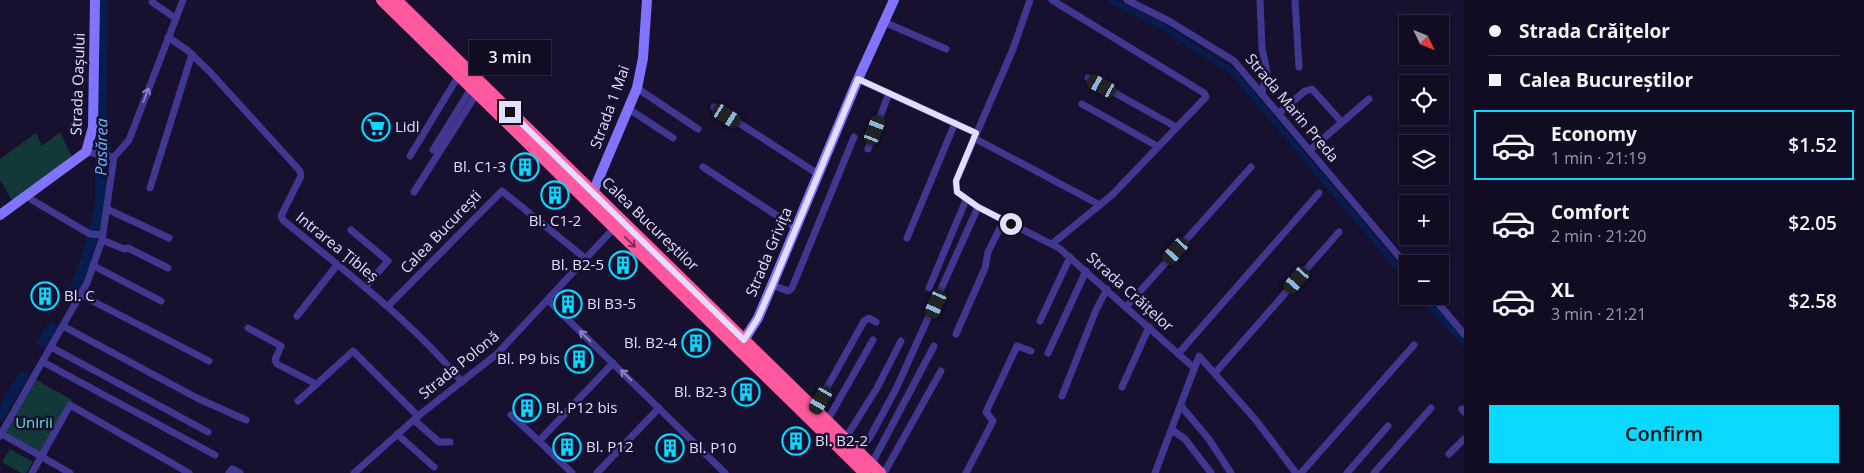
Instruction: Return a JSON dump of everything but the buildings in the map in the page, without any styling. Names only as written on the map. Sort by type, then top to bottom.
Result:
[{"type":"highway","name":"Calea Bucureștilor","points":[[382,0],[615,227],[872,470]]},
{"type":"highway","name":"Calea Bucureștilor","points":[[396,0],[827,421],[858,452],[872,470]]},
{"type":"street","name":"Strada Oașului","points":[[0,215],[86,152],[93,127],[95,0]]},
{"type":"street","points":[[86,152],[110,156],[126,144],[183,0]]},
{"type":"street","name":"Strada 1 Mai","points":[[593,192],[637,88],[643,58],[647,0]]},
{"type":"street","name":"Strada Grivița","points":[[744,340],[758,318],[858,79],[894,0]]},
{"type":"street","points":[[929,288],[966,200],[957,192],[956,184],[975,135],[1013,49],[1030,0]]},
{"type":"street","points":[[1052,0],[1206,95],[1205,99],[1100,206],[1052,244]]},
{"type":"street","name":"Strada Marin Preda","points":[[1127,0],[1228,56],[1240,66],[1399,256]]},
{"type":"street","points":[[1260,0],[1262,48],[1267,72],[1262,92]]},
{"type":"street","points":[[1295,0],[1298,67]]},
{"type":"street","points":[[152,2],[175,18]]},
{"type":"street","points":[[884,22],[946,49]]},
{"type":"street","name":"Intrarea Țibleș","points":[[168,37],[192,54],[300,171],[301,176],[281,218],[388,306],[422,338],[462,382]]},
{"type":"street","points":[[150,188],[192,54]]},
{"type":"street","points":[[410,156],[459,75]]},
{"type":"street","points":[[1088,78],[1176,127]]},
{"type":"street","points":[[858,79],[955,123],[1100,206]]},
{"type":"street","points":[[637,88],[698,129]]},
{"type":"street","points":[[1279,113],[1305,91],[1312,89],[1339,119]]},
{"type":"street","points":[[433,150],[475,90]]},
{"type":"street","points":[[414,192],[475,90]]},
{"type":"street","points":[[868,149],[890,93]]},
{"type":"street","points":[[1310,150],[1369,98]]},
{"type":"street","points":[[1082,104],[1157,146]]},
{"type":"street","points":[[714,107],[818,174]]},
{"type":"street","points":[[629,109],[673,138]]},
{"type":"street","points":[[907,238],[955,123]]},
{"type":"street","points":[[772,286],[788,291],[792,288],[854,137]]},
{"type":"street","points":[[70,473],[1,435],[82,295],[94,266],[107,210],[110,156]]},
{"type":"street","points":[[704,167],[796,228]]},
{"type":"street","points":[[1126,307],[1251,167]]},
{"type":"street","name":"Calea București","points":[[388,306],[502,191],[586,258]]},
{"type":"street","points":[[1178,354],[1319,193]]},
{"type":"street","points":[[32,200],[90,234],[124,249],[128,248],[168,268]]},
{"type":"street","name":"Strada Crăițelor","points":[[966,200],[1052,244],[1070,257],[1193,367]]},
{"type":"street","points":[[858,452],[870,437],[900,381],[978,207]]},
{"type":"street","points":[[107,210],[169,238]]},
{"type":"street","points":[[956,334],[986,268],[987,256],[1004,220]]},
{"type":"street","name":"Strada Polonă","points":[[356,472],[416,418],[497,354],[615,227]]},
{"type":"street","points":[[351,230],[388,262],[365,288]]},
{"type":"street","points":[[1215,373],[1339,232]]},
{"type":"street","points":[[1040,321],[1070,257]]},
{"type":"street","points":[[297,316],[337,265]]},
{"type":"street","points":[[94,266],[161,301]]},
{"type":"street","points":[[1048,353],[1086,271]]},
{"type":"street","points":[[1062,396],[1096,310],[1108,289]]},
{"type":"street","points":[[82,295],[209,361]]},
{"type":"street","points":[[548,300],[725,473]]},
{"type":"street","points":[[1440,305],[1464,334]]},
{"type":"street","points":[[815,410],[864,321],[869,318],[876,322]]},
{"type":"street","points":[[63,326],[196,398],[246,420]]},
{"type":"street","points":[[1122,387],[1148,327]]},
{"type":"street","points":[[248,328],[281,346],[275,360],[277,364],[316,384]]},
{"type":"street","points":[[827,421],[873,340]]},
{"type":"street","points":[[845,439],[877,388],[901,341]]},
{"type":"street","points":[[1300,473],[1414,345]]},
{"type":"street","points":[[872,470],[934,346]]},
{"type":"street","points":[[966,473],[993,420],[986,412],[1017,346],[1032,351]]},
{"type":"street","points":[[51,347],[208,432]]},
{"type":"street","points":[[298,400],[353,351],[439,442],[450,442]]},
{"type":"street","points":[[1156,472],[1181,406],[1193,367],[1197,358],[1201,356],[1255,419],[1296,473]]},
{"type":"street","points":[[43,362],[215,455]]},
{"type":"street","points":[[539,441],[613,363]]},
{"type":"street","points":[[884,473],[941,371]]},
{"type":"street","points":[[32,473],[70,406],[189,473]]},
{"type":"street","points":[[1181,406],[1208,438],[1231,473]]},
{"type":"street","points":[[597,473],[659,408]]},
{"type":"street","points":[[1374,473],[1431,408]]},
{"type":"street","points":[[511,415],[572,473]]},
{"type":"street","points":[[1347,473],[1388,426]]},
{"type":"street","points":[[1172,430],[1178,433],[1192,447],[1211,473]]},
{"type":"street","points":[[397,434],[434,467]]},
{"type":"street","points":[[1449,454],[1464,439]]},
{"type":"street","points":[[229,473],[232,469],[240,473]]},
{"type":"green space","points":[[60,132],[72,157],[13,202],[0,180],[0,159],[36,133],[42,146]]},
{"type":"green space","name":"Unirii","points":[[33,378],[72,400],[41,457],[2,434]]},
{"type":"green space","points":[[10,449],[33,462],[26,473],[21,473],[2,462]]},
{"type":"waterway","name":"Pasărea","points":[[74,290],[89,251],[100,205],[103,0]]},
{"type":"waterway","points":[[1110,0],[1160,25],[1233,72],[1399,269]]},
{"type":"waterway","points":[[1430,305],[1464,343]]},
{"type":"waterway","name":"Pasărea","points":[[43,342],[52,327]]},
{"type":"waterway","name":"Pasărea","points":[[0,415],[23,376]]},
{"type":"place","name":"Lidl","points":[[376,127]]},
{"type":"place","name":"Bl. C1-3","points":[[525,167]]},
{"type":"place","name":"Bl. C1-2","points":[[555,195]]},
{"type":"place","name":"Bl. B2-5","points":[[623,265]]},
{"type":"place","name":"Bl. C","points":[[45,296]]},
{"type":"place","name":"Bl B3-5","points":[[568,304]]},
{"type":"place","name":"Bl. B2-4","points":[[696,343]]},
{"type":"place","name":"Bl. P9 bis","points":[[579,359]]},
{"type":"place","name":"Bl. B2-3","points":[[746,392]]},
{"type":"place","name":"Bl. P12 bis","points":[[527,408]]},
{"type":"place","name":"Bl. B2-2","points":[[796,441]]},
{"type":"place","name":"Bl. P12","points":[[567,447]]},
{"type":"place","name":"Bl. P10","points":[[670,448]]},
{"type":"route","points":[[510,112],[744,340],[752,330],[772,286],[858,79],[976,133],[955,187],[957,192],[966,200],[1011,224]]}]
